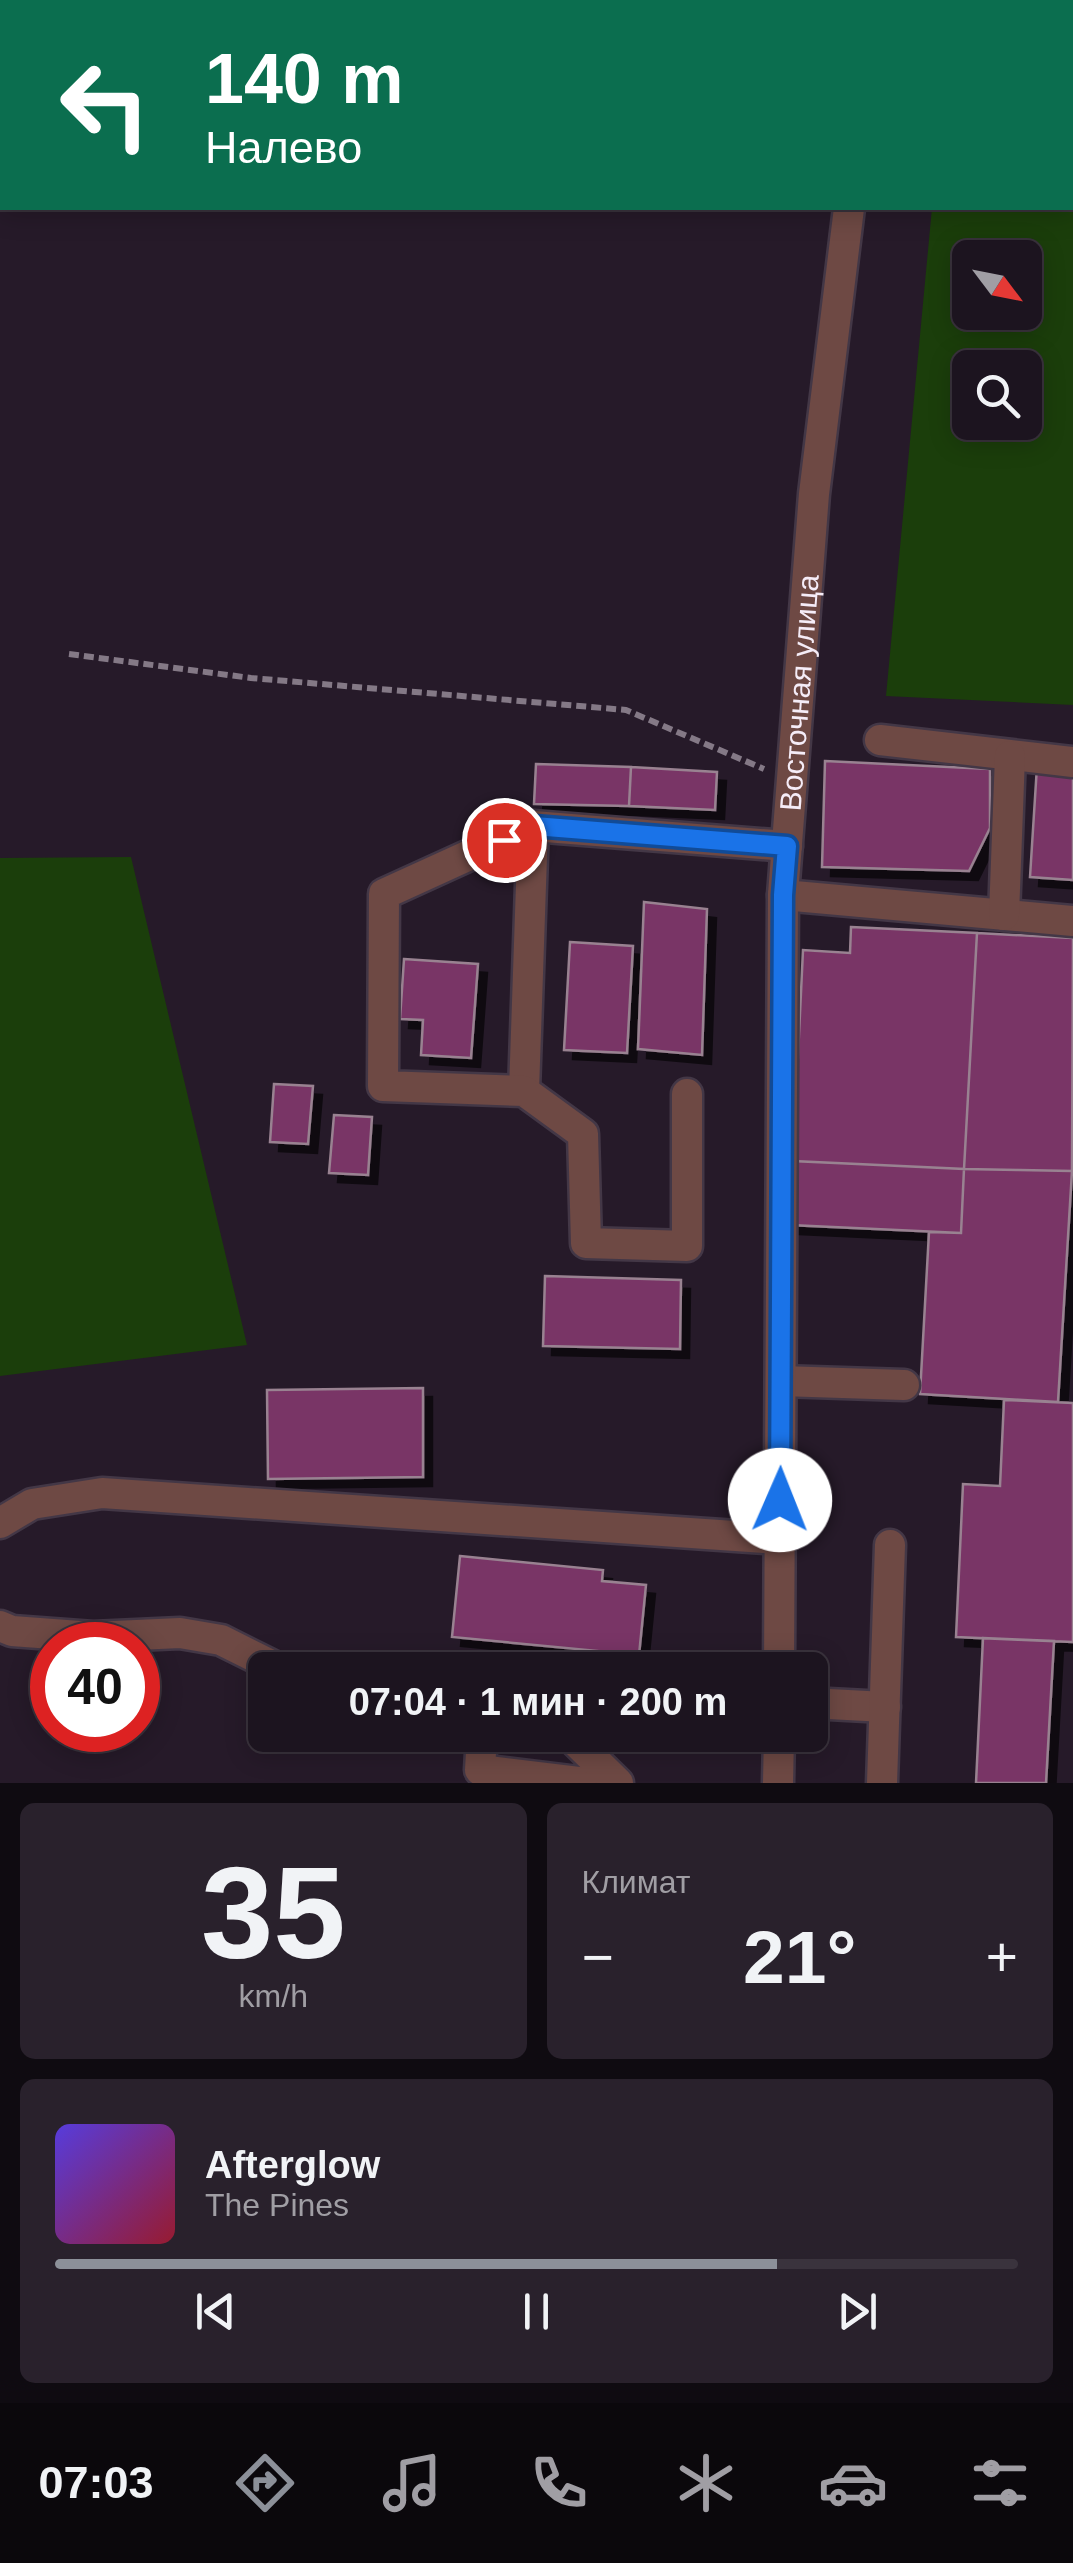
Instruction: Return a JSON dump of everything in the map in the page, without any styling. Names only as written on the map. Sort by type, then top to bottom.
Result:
[{"type":"street","name":"Восточная улица","points":[[779,1652],[783,895],[814,494],[848,210]]},
{"type":"street","points":[[880,740],[1073,762]]},
{"type":"street","points":[[1004,914],[1010,756]]},
{"type":"street","points":[[687,1094],[686,1246],[586,1243],[583,1134],[524,1091],[383,1086],[384,894],[534,826],[787,846]]},
{"type":"street","points":[[524,1091],[534,826]]},
{"type":"street","points":[[783,895],[1073,921]]},
{"type":"street","points":[[781,1381],[904,1385]]},
{"type":"street","points":[[0,1523],[32,1504],[102,1493],[780,1539]]},
{"type":"street","points":[[882,1783],[890,1546]]},
{"type":"street","points":[[0,1626],[12,1631],[93,1637],[180,1632],[221,1640],[248,1654]]},
{"type":"street","points":[[828,1704],[885,1707]]},
{"type":"street","points":[[481,1752],[480,1770],[588,1783]]},
{"type":"street","points":[[586,1752],[618,1783]]},
{"type":"street","points":[[778,1752],[778,1783]]},
{"type":"path","points":[[69,654],[251,678],[626,710],[792,782]]},
{"type":"green space","points":[[932,210],[1073,210],[1073,705],[886,696]]},
{"type":"green space","points":[[131,857],[247,1345],[0,1376],[0,858]]},
{"type":"building","points":[[825,761],[990,769],[990,828],[969,871],[822,867]]},
{"type":"building","points":[[536,764],[631,767],[629,806],[534,804]]},
{"type":"building","points":[[1037,766],[1073,768],[1073,880],[1030,877]]},
{"type":"building","points":[[631,767],[717,772],[715,810],[629,806]]},
{"type":"building","points":[[644,902],[707,909],[702,1055],[638,1049]]},
{"type":"building","points":[[851,927],[977,933],[964,1169],[793,1161],[803,950],[850,953]]},
{"type":"building","points":[[977,933],[1073,938],[1072,1171],[964,1169]]},
{"type":"building","points":[[570,942],[633,946],[627,1053],[564,1050]]},
{"type":"building","points":[[404,959],[478,964],[471,1058],[421,1055],[423,1020],[400,1019]]},
{"type":"building","points":[[274,1084],[313,1086],[308,1144],[270,1142]]},
{"type":"building","points":[[334,1115],[372,1117],[368,1175],[329,1173]]},
{"type":"building","points":[[793,1161],[964,1169],[961,1233],[790,1225]]},
{"type":"building","points":[[964,1169],[1072,1171],[1058,1402],[920,1394],[929,1232],[961,1233]]},
{"type":"building","points":[[545,1276],[681,1280],[680,1349],[543,1346]]},
{"type":"building","points":[[423,1388],[423,1477],[268,1479],[267,1390]]},
{"type":"building","points":[[1004,1400],[1073,1403],[1073,1642],[956,1637],[963,1484],[1000,1486]]},
{"type":"building","points":[[460,1556],[603,1570],[602,1581],[646,1585],[639,1652],[452,1637]]},
{"type":"building","points":[[983,1638],[1054,1641],[1046,1783],[976,1783]]},
{"type":"route","points":[[504,840],[534,826],[787,846],[783,895],[780,1500]]}]
